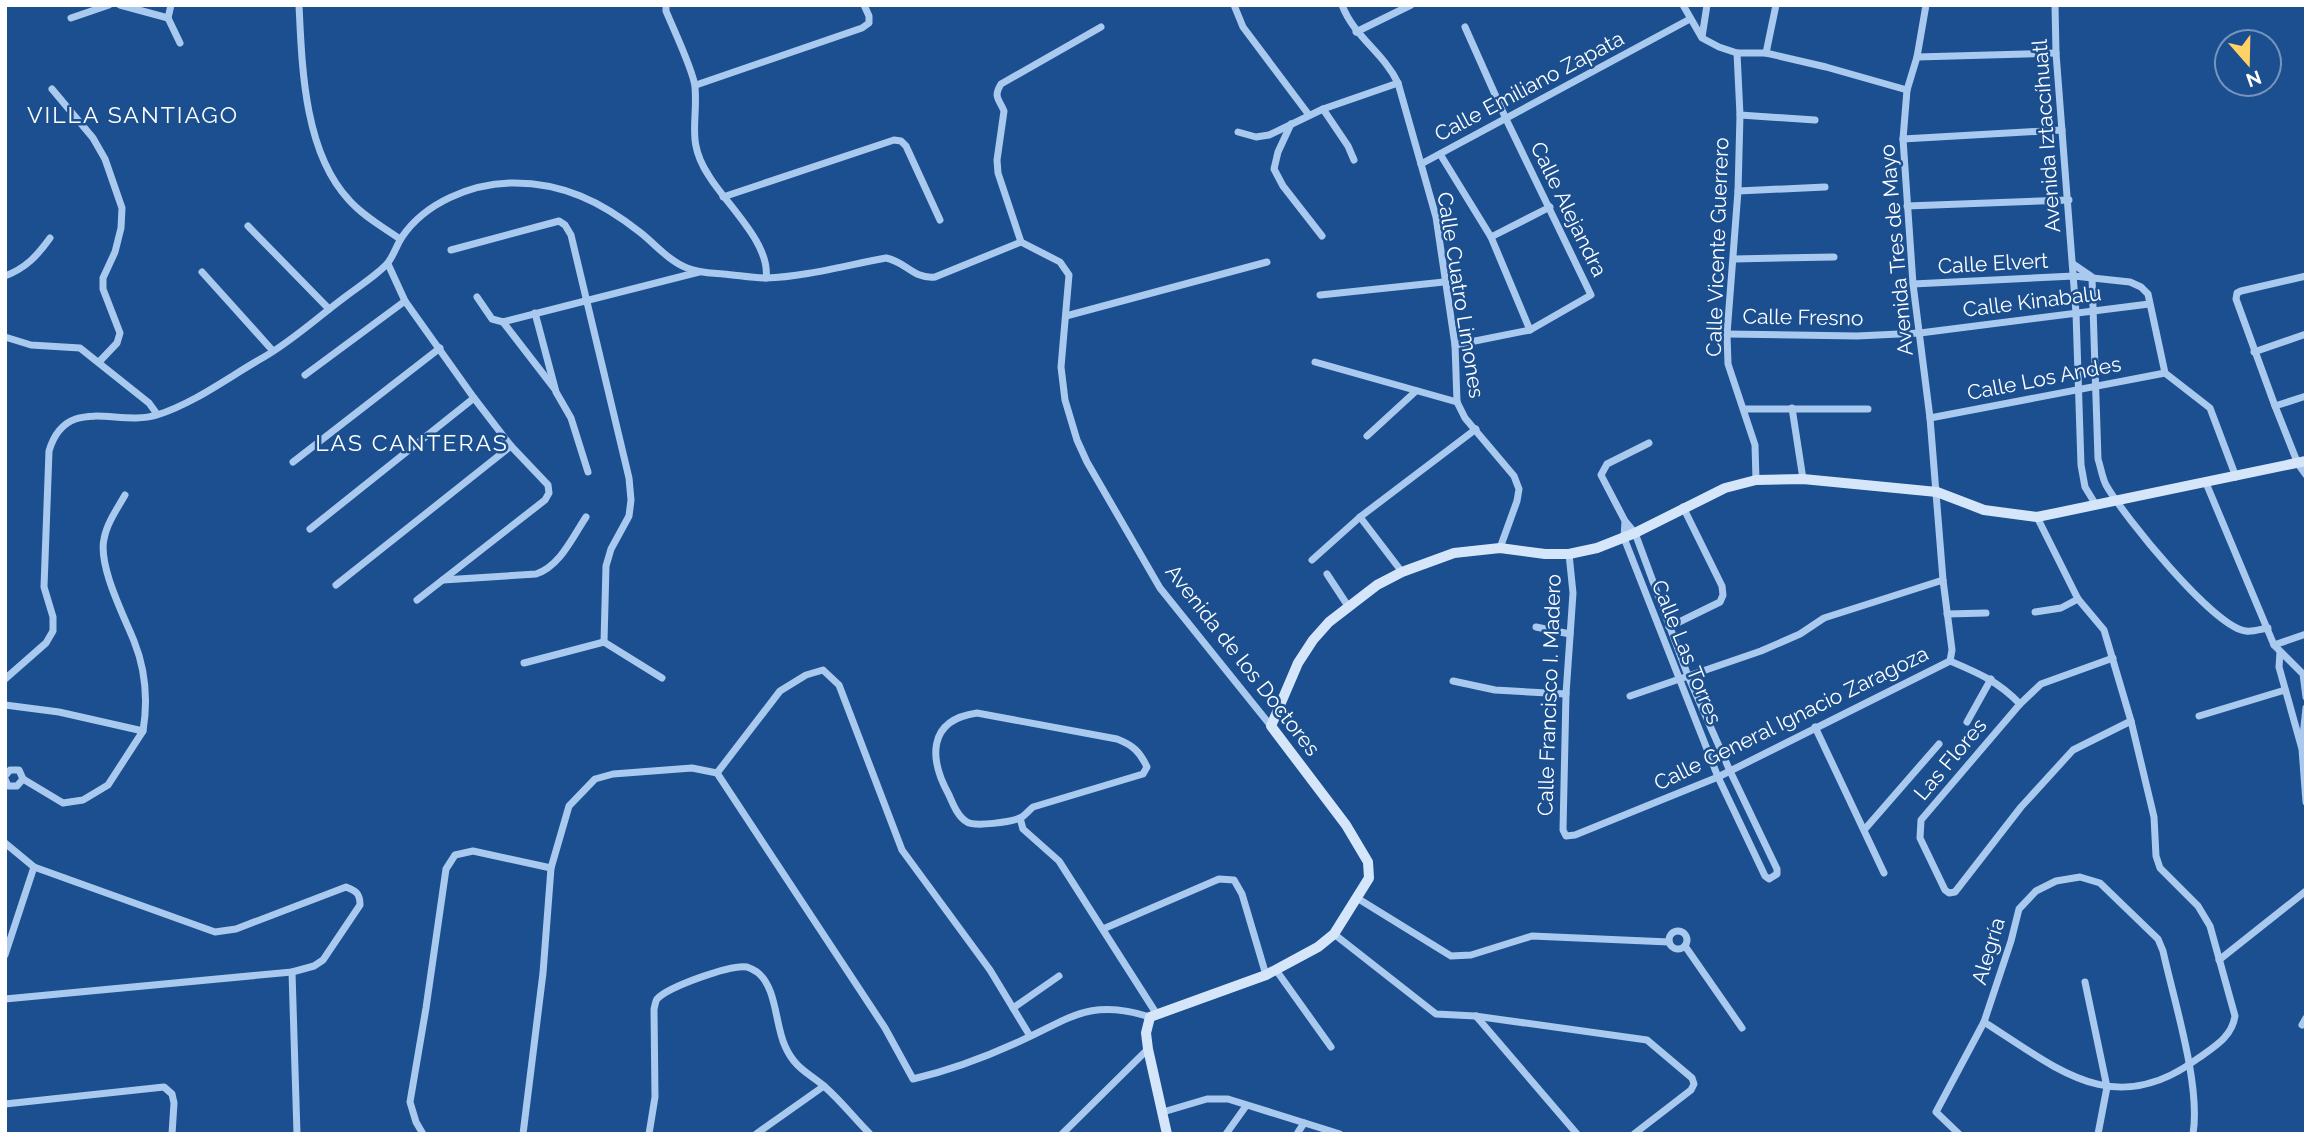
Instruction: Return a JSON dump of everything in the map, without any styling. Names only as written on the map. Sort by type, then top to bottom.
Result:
[{"type":"main road","points":[[1272,726],[1298,663],[1313,640],[1348,606],[1377,585],[1402,572],[1454,554],[1500,548],[1569,554],[1597,548],[1635,533],[1726,488],[1756,480],[1803,479],[1937,492],[1984,510],[2037,517],[2302,462]]},
{"type":"main road","name":"Avenida de los Doctores","points":[[1153,1015],[1271,973],[1318,947],[1334,933],[1369,878],[1368,862],[1346,825],[1272,726]]},
{"type":"main road","points":[[1153,1015],[1146,1033],[1167,1134]]},
{"type":"street","points":[[71,18],[109,5]]},
{"type":"street","points":[[120,5],[168,18]]},
{"type":"street","points":[[171,5],[168,18],[180,43]]},
{"type":"street","points":[[299,5],[310,121],[318,146],[331,174],[348,200],[400,239]]},
{"type":"street","points":[[666,5],[666,11],[696,85],[693,128],[697,152],[708,175],[765,257],[766,278]]},
{"type":"street","points":[[696,85],[862,28],[869,23],[864,5]]},
{"type":"street","points":[[1234,5],[1242,27],[1309,116]]},
{"type":"street","name":"Calle Cuatro Limones","points":[[1342,5],[1356,32],[1391,68],[1398,83],[1436,217],[1455,345],[1457,402],[1465,418],[1514,477],[1519,489],[1500,548]]},
{"type":"street","points":[[1356,32],[1411,5]]},
{"type":"street","points":[[1683,5],[1702,38],[1737,53],[1766,53],[1907,90]]},
{"type":"street","points":[[1702,38],[1707,5]]},
{"type":"street","points":[[1766,53],[1776,5]]},
{"type":"street","name":"Avenida Tres de Mayo","points":[[1926,5],[1917,57],[1907,90],[1903,139],[1913,285],[1937,492]]},
{"type":"street","name":"Avenida Iztaccíhuatl","points":[[2056,5],[2056,54],[2074,276],[2081,465],[2085,487],[2096,505]]},
{"type":"street","name":"Calle Emiliano Zapata","points":[[1421,164],[1690,19]]},
{"type":"street","points":[[5,679],[46,643],[53,631],[53,617],[44,587],[49,451],[54,434],[66,424],[87,415],[108,414],[139,418],[179,406],[273,352],[388,264],[400,239],[412,224],[430,209],[447,199],[494,185],[535,183],[584,196],[640,232],[672,260],[700,272],[766,278],[886,258],[905,265],[915,275],[935,277],[1021,242],[998,173],[997,160],[1004,111],[996,98],[996,92],[1001,84],[1101,27]]},
{"type":"street","name":"Calle Alejandra","points":[[1455,345],[1530,330],[1591,295],[1465,27]]},
{"type":"street","name":"Calle Vicente Guerrero","points":[[1737,53],[1740,115],[1738,191],[1727,334],[1728,364],[1755,445],[1756,480]]},
{"type":"street","points":[[1917,57],[2056,54]]},
{"type":"street","points":[[1238,132],[1256,137],[1269,135],[1323,109],[1398,83]]},
{"type":"street","points":[[52,89],[93,138],[105,159],[122,208],[121,228],[115,252],[103,278],[103,289],[120,332],[117,343],[99,362]]},
{"type":"street","points":[[1323,109],[1354,160]]},
{"type":"street","points":[[1740,115],[1815,120]]},
{"type":"street","points":[[1290,124],[1274,169],[1283,186],[1322,236]]},
{"type":"street","points":[[1903,139],[2062,130]]},
{"type":"street","points":[[723,197],[894,140],[906,145],[940,220]]},
{"type":"street","points":[[1440,154],[1491,237],[1530,330]]},
{"type":"street","points":[[1738,191],[1825,187]]},
{"type":"street","points":[[1907,206],[2068,200]]},
{"type":"street","points":[[1491,237],[1550,206]]},
{"type":"street","points":[[451,250],[559,221],[571,235],[629,478],[631,500],[629,516],[611,549],[606,566],[604,642]]},
{"type":"street","points":[[248,226],[330,309]]},
{"type":"street","points":[[5,276],[20,270],[35,258],[50,239]]},
{"type":"street","name":"Avenida de los Doctores","points":[[1021,242],[1060,262],[1069,275],[1061,367],[1065,400],[1087,462],[1160,588],[1272,726]]},
{"type":"street","points":[[1734,259],[1834,257]]},
{"type":"street","points":[[1066,316],[1267,262]]},
{"type":"street","points":[[388,264],[405,301],[474,398],[512,446],[548,485],[549,493],[545,500],[417,600]]},
{"type":"street","points":[[2073,264],[2092,277],[2098,459],[2105,482],[2173,572],[2226,622],[2246,631],[2268,628]]},
{"type":"street","points":[[202,272],[273,352]]},
{"type":"street","points":[[477,297],[492,319],[503,322],[700,272]]},
{"type":"street","points":[[2306,276],[2237,293],[2236,299],[2275,406],[2306,475]]},
{"type":"street","name":"Calle Elvert","points":[[1913,285],[2092,277],[2130,282],[2141,287],[2148,294],[2149,304]]},
{"type":"street","points":[[1320,295],[1444,282]]},
{"type":"street","points":[[305,376],[405,301]]},
{"type":"street","points":[[2149,304],[2165,373],[2210,408],[2236,477]]},
{"type":"street","name":"Calle Kinabalu","points":[[1920,333],[2149,304]]},
{"type":"street","points":[[535,313],[556,392]]},
{"type":"street","points":[[503,322],[556,392],[571,418],[588,472]]},
{"type":"street","name":"Calle Fresno","points":[[1727,334],[1857,336],[1920,333]]},
{"type":"street","points":[[2254,352],[2306,334]]},
{"type":"street","points":[[5,337],[31,345],[80,348],[149,402],[157,414]]},
{"type":"street","points":[[293,462],[440,348]]},
{"type":"street","points":[[1315,362],[1457,402]]},
{"type":"street","name":"Calle Los Andes","points":[[1930,418],[2165,373]]},
{"type":"street","points":[[1367,436],[1416,391]]},
{"type":"street","points":[[2275,406],[2306,396]]},
{"type":"street","points":[[310,529],[474,398]]},
{"type":"street","points":[[1792,408],[1803,479]]},
{"type":"street","points":[[1745,410],[1868,409]]},
{"type":"street","points":[[1312,560],[1360,517],[1476,429]]},
{"type":"street","name":"Calle Las Torres","points":[[1624,538],[1718,777],[1765,876],[1774,877],[1777,869],[1688,676],[1635,533],[1625,521],[1601,475],[1607,464],[1649,443]]},
{"type":"street","points":[[337,585],[512,446]]},
{"type":"street","points":[[2206,483],[2274,645],[2304,674],[2306,697]]},
{"type":"street","name":"Calle General Ignacio Zaragoza","points":[[1566,836],[1718,777],[1950,661],[1952,650],[1943,580],[1937,492]]},
{"type":"street","points":[[5,778],[8,786],[17,786],[23,779],[63,803],[83,800],[108,785],[143,731],[147,708],[146,687],[136,644],[110,585],[103,542],[109,523],[125,495]]},
{"type":"street","points":[[1669,627],[1720,602],[1723,595],[1722,586],[1683,507]]},
{"type":"street","points":[[443,580],[536,574],[546,571],[554,564],[586,517]]},
{"type":"street","points":[[1360,517],[1402,572]]},
{"type":"street","points":[[1984,1021],[2066,1073],[2107,1087],[2133,1087],[2162,1080],[2189,1065],[2233,1029],[2235,1016],[2210,926],[2198,906],[2160,869],[2156,856],[2154,817],[2131,721],[2104,630],[2078,599],[2037,517]]},
{"type":"street","points":[[1624,538],[1625,521]]},
{"type":"street","name":"Calle Francisco I. Madero","points":[[1566,836],[1563,830],[1566,694],[1573,593],[1569,554]]},
{"type":"street","points":[[1327,574],[1348,606]]},
{"type":"street","points":[[1630,696],[1761,651],[1800,634],[1824,618],[1943,580]]},
{"type":"street","points":[[2035,612],[2061,608],[2078,599]]},
{"type":"street","points":[[1947,614],[1986,613]]},
{"type":"street","points":[[1536,627],[1570,634]]},
{"type":"street","points":[[2274,645],[2306,634]]},
{"type":"street","points":[[524,663],[604,642],[662,678]]},
{"type":"street","points":[[2280,652],[2279,667],[2302,749]]},
{"type":"street","name":"Las Flores","points":[[2113,658],[2040,684],[1921,820],[1920,838],[1949,893],[1955,892],[2021,807],[2073,750],[2131,721]]},
{"type":"street","points":[[1950,661],[1991,679],[2005,688],[2020,704]]},
{"type":"street","points":[[717,773],[780,691],[823,670],[839,685],[902,850],[990,970],[1030,1036]]},
{"type":"street","points":[[1967,722],[1991,679]]},
{"type":"street","points":[[1453,681],[1496,690],[1566,694]]},
{"type":"street","points":[[2199,716],[2285,690]]},
{"type":"street","points":[[5,705],[59,712],[143,731]]},
{"type":"street","points":[[2306,708],[2302,749],[2306,802]]},
{"type":"street","points":[[977,713],[1117,739],[1129,744],[1141,755],[1147,767],[1143,774],[1033,807],[1020,818],[979,825],[968,824],[960,817],[941,782],[934,753],[935,742],[943,729],[954,720],[977,713]]},
{"type":"street","points":[[1815,727],[1884,873]]},
{"type":"street","points":[[1865,829],[1939,744]]},
{"type":"street","points":[[523,1134],[543,973],[551,868],[569,806],[595,779],[613,774],[692,768],[717,773],[885,1028],[913,1079],[990,1054],[1069,1016],[1101,1010],[1126,1010],[1153,1015]]},
{"type":"street","points":[[1020,818],[1023,829],[1059,861],[1103,929],[1153,1015]]},
{"type":"street","points":[[5,843],[34,867],[215,932],[236,929],[346,887],[356,890],[360,895],[360,905],[323,960],[292,972],[5,999]]},
{"type":"street","points":[[423,1134],[410,1102],[446,869],[455,855],[474,851],[551,868]]},
{"type":"street","points":[[5,955],[34,867]]},
{"type":"street","name":"Alegría","points":[[1959,1134],[1936,1112],[1984,1021],[2019,909],[2036,891],[2056,881],[2080,877],[2100,883],[2158,939],[2189,1065],[2196,1115],[2193,1134]]},
{"type":"street","points":[[1103,929],[1219,879],[1234,880],[1242,894],[1271,973],[1331,1047]]},
{"type":"street","points":[[2219,960],[2306,891]]},
{"type":"street","points":[[1357,898],[1451,956],[1471,955],[1532,936],[1669,942],[1676,949],[1685,946]]},
{"type":"street","points":[[1669,942],[1672,933],[1677,931],[1686,936],[1685,946],[1742,1028]]},
{"type":"street","points":[[1334,933],[1436,1014],[1475,1016],[1647,1040],[1692,1078],[1694,1084],[1691,1090],[1634,1134]]},
{"type":"street","points":[[649,1134],[655,1097],[656,1000],[667,992],[725,969],[747,967],[763,979],[784,1046],[794,1061],[808,1076],[824,1086],[870,1134]]},
{"type":"street","points":[[292,972],[297,1134]]},
{"type":"street","points":[[1013,1008],[1059,976]]},
{"type":"street","points":[[2085,982],[2107,1087],[2098,1134]]},
{"type":"street","points":[[1475,1016],[1577,1134]]},
{"type":"street","points":[[1062,1134],[1148,1049]]},
{"type":"street","points":[[756,1134],[824,1086]]},
{"type":"street","points":[[5,1104],[164,1087],[173,1094],[172,1134]]},
{"type":"street","points":[[1163,1112],[1207,1099],[1228,1100],[1340,1134]]},
{"type":"street","points":[[1226,1134],[1245,1106]]},
{"type":"street","points":[[1297,1134],[1304,1123]]},
{"type":"district","name":"VILLA SANTIAGO","points":[[133,114]]},
{"type":"district","name":"LAS CANTERAS","points":[[412,442]]}]
